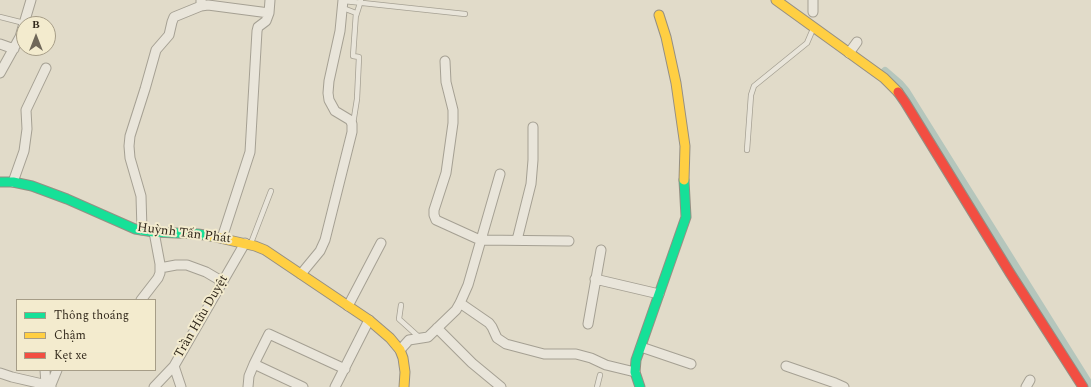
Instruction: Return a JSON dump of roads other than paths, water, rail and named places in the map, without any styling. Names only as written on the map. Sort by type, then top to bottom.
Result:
[{"type":"street","points":[[26,16],[31,0]]},
{"type":"street","points":[[222,238],[250,152],[257,31],[258,27],[266,20],[269,13],[270,0]]},
{"type":"street","points":[[776,0],[884,78],[896,90],[905,102],[1082,387]]},
{"type":"street","points":[[813,0],[813,12]]},
{"type":"street","points":[[142,230],[141,196],[128,146],[156,50],[169,35],[174,17],[201,3],[269,13]]},
{"type":"street","points":[[301,274],[320,251],[326,240],[353,128],[350,120],[335,111],[328,93],[329,81],[340,31],[343,3]]},
{"type":"street","points":[[640,387],[636,372],[636,360],[684,225],[686,208],[684,180],[685,146],[682,124],[676,83],[666,37],[659,15]]},
{"type":"street","points":[[849,53],[857,42]]},
{"type":"street","points":[[0,44],[14,49]]},
{"type":"street","points":[[0,73],[16,44]]},
{"type":"street","points":[[445,61],[446,82],[453,110],[453,123],[446,173],[434,215],[436,220],[480,240],[569,241]]},
{"type":"street","points":[[14,182],[24,151],[27,129],[26,110],[46,68]]},
{"type":"street","points":[[517,240],[531,184],[533,127]]},
{"type":"street","points":[[400,350],[409,340],[428,337],[456,310],[460,304],[468,285],[500,174]]},
{"type":"street","name":"Huỳnh Tấn Phát","points":[[0,182],[14,182],[32,186],[67,199],[126,226],[154,232],[198,234],[222,238],[248,244],[265,250],[369,320],[390,338],[400,350],[404,364],[405,387]]},
{"type":"street","points":[[142,299],[158,278],[160,268],[154,232]]},
{"type":"street","points":[[348,306],[381,243]]},
{"type":"street","name":"Trần Hữu Duyệt","points":[[154,387],[174,366],[223,282],[248,244]]},
{"type":"street","points":[[588,324],[601,250]]},
{"type":"street","points":[[160,268],[176,265],[187,265],[206,272],[223,282]]},
{"type":"street","points":[[595,279],[659,294]]},
{"type":"street","points":[[460,304],[489,323],[497,338],[506,344],[544,354],[576,354],[591,358],[606,365],[636,372]]},
{"type":"street","points":[[335,387],[369,320]]},
{"type":"street","points":[[437,328],[472,363],[501,387]]},
{"type":"street","points":[[248,387],[249,376],[270,334],[344,369]]},
{"type":"street","points":[[641,347],[691,364]]},
{"type":"street","points":[[254,364],[303,387]]},
{"type":"street","points":[[174,366],[181,387]]},
{"type":"street","points":[[786,366],[835,382],[844,387]]},
{"type":"street","points":[[45,371],[49,386]]},
{"type":"street","points":[[49,386],[56,371]]},
{"type":"street","points":[[0,373],[49,386]]},
{"type":"lane","points":[[353,128],[357,99],[359,57],[353,56],[356,16],[361,1]]},
{"type":"lane","points":[[343,3],[361,1],[465,14]]},
{"type":"lane","points":[[343,3],[356,13],[356,16]]},
{"type":"lane","points":[[0,17],[16,21]]},
{"type":"lane","points":[[747,150],[751,96],[754,86],[807,43],[814,28]]},
{"type":"lane","points":[[248,244],[271,192]]},
{"type":"lane","points":[[401,305],[399,319],[420,338]]},
{"type":"lane","points":[[597,387],[600,375]]},
{"type":"waterway","points":[[885,71],[906,91],[1091,387]]}]
